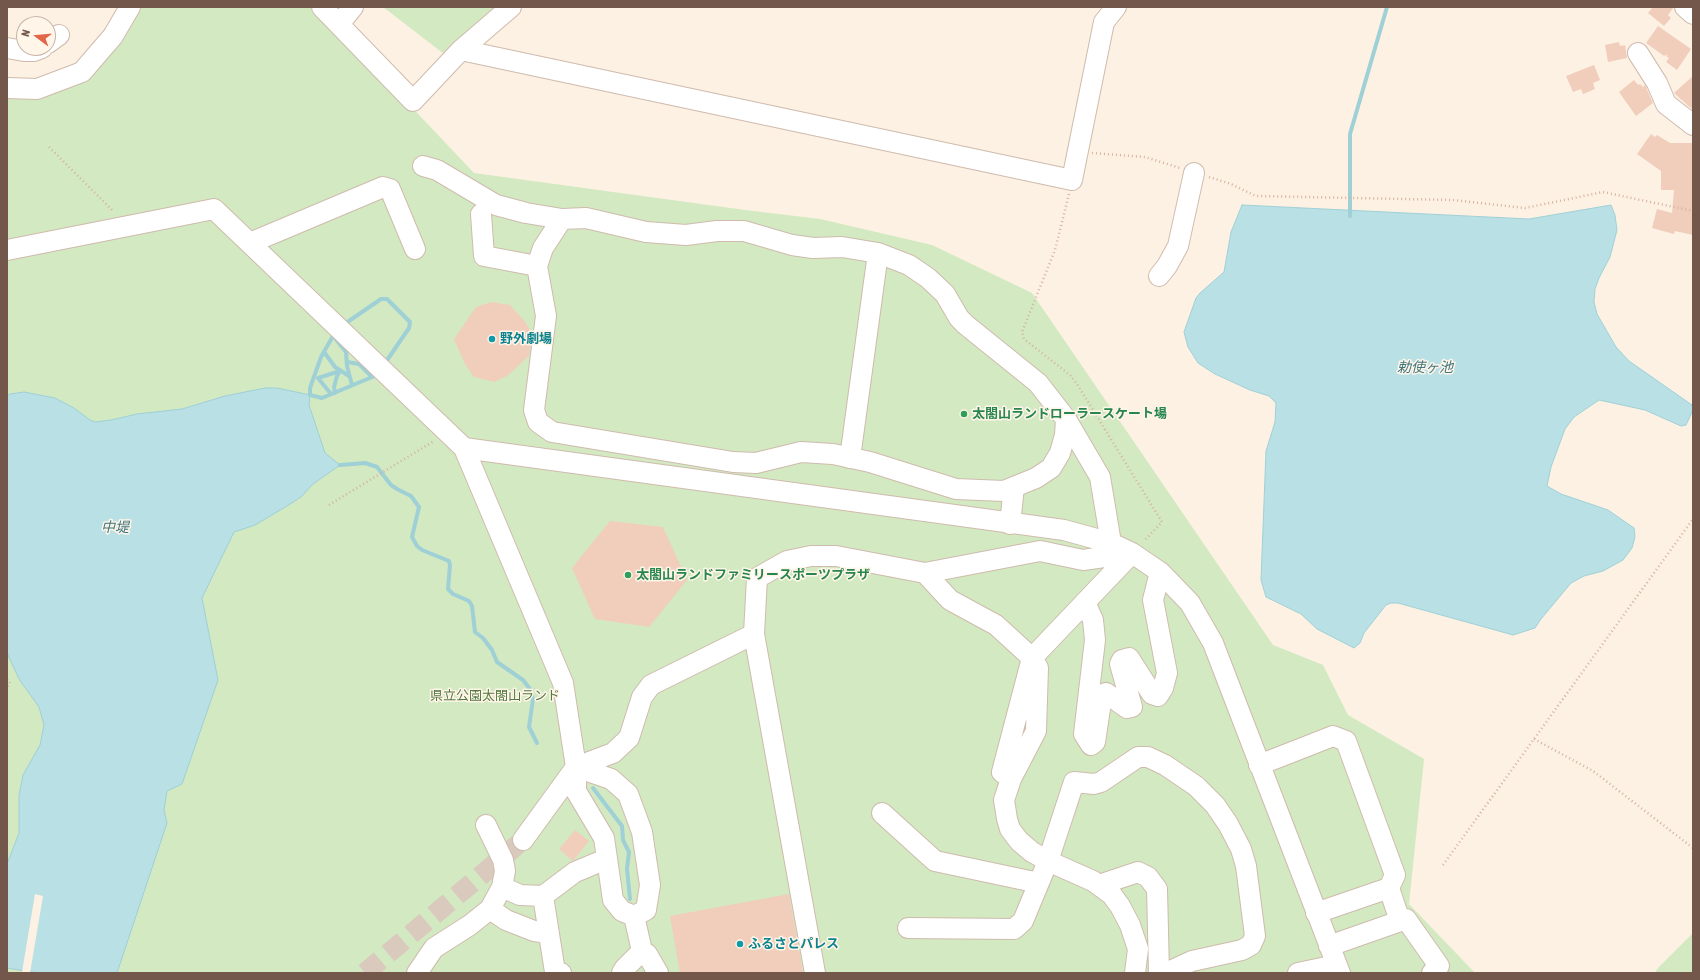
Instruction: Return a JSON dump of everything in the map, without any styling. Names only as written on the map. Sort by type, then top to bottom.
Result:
[{"type":"street","points":[[7,88],[37,89],[82,72],[113,36],[130,7]]},
{"type":"street","points":[[322,7],[340,23],[413,101],[461,50],[511,7]]},
{"type":"street","points":[[340,23],[353,7]]},
{"type":"street","points":[[461,50],[1072,180],[1104,22],[1116,7]]},
{"type":"street","points":[[1685,7],[1693,14]]},
{"type":"street","points":[[1638,53],[1656,83],[1666,104],[1693,125]]},
{"type":"street","points":[[423,166],[437,170],[496,205],[526,213],[562,219],[586,218],[646,232],[686,235],[717,231],[744,230],[792,245],[813,248],[842,247],[878,253],[909,265],[928,278],[945,294],[959,318],[1038,383],[1066,419],[1100,476],[1111,543]]},
{"type":"street","points":[[1159,276],[1167,266],[1178,246],[1194,172]]},
{"type":"street","points":[[250,243],[383,187],[390,190],[415,249]]},
{"type":"street","points":[[7,250],[214,209],[464,448],[563,683],[576,767],[576,791],[604,838],[613,900],[622,911],[634,916],[646,910],[650,885],[642,832],[628,794],[611,779],[576,767]]},
{"type":"street","points":[[482,214],[484,256],[537,266]]},
{"type":"street","points":[[562,219],[543,248],[537,266],[546,316],[534,410],[538,422],[552,432],[733,462],[756,463],[801,452],[833,454],[870,462],[956,489],[1004,491],[1036,478],[1051,468],[1060,454],[1065,435],[1066,419]]},
{"type":"street","points":[[850,458],[878,253]]},
{"type":"street","points":[[560,462],[565,434]]},
{"type":"street","points":[[464,448],[1010,524],[1064,530],[1111,543],[1132,553],[1160,572],[1190,604],[1213,643],[1338,969],[1298,973]]},
{"type":"street","points":[[700,481],[703,457]]},
{"type":"street","points":[[1010,524],[1014,487]]},
{"type":"street","points":[[815,973],[754,634],[756,578],[787,561],[811,556],[836,556],[924,573],[1040,551],[1083,560],[1132,553]]},
{"type":"street","points":[[1132,553],[1032,658],[1002,772],[1011,779],[1004,800],[1004,809],[1010,829],[1019,841],[1032,852],[1099,885],[1112,895],[1120,906],[1130,925],[1138,950],[1135,973]]},
{"type":"street","points":[[1085,602],[1093,620],[1095,640],[1084,734],[1091,746],[1095,742],[1102,695],[1106,693],[1127,708],[1132,707],[1120,664],[1122,660],[1129,658],[1152,694],[1158,696],[1163,688],[1167,673],[1153,600],[1160,572]]},
{"type":"street","points":[[924,573],[950,600],[996,625],[1032,658]]},
{"type":"street","points":[[523,840],[576,767],[613,753],[629,738],[642,697],[652,685],[754,634]]},
{"type":"street","points":[[1259,765],[1325,732],[1346,741],[1395,875],[1389,888],[1400,921]]},
{"type":"street","points":[[908,928],[1014,929],[1023,921],[1048,861],[1074,782],[1094,784],[1101,782],[1138,757],[1148,757],[1165,765],[1196,786],[1215,805],[1241,849],[1246,866],[1255,936],[1251,945],[1242,950],[1192,961],[1166,973]]},
{"type":"street","points":[[882,813],[935,861],[1039,883]]},
{"type":"street","points":[[417,973],[434,948],[470,925],[490,909],[502,887],[505,871],[504,860],[486,825]]},
{"type":"street","points":[[502,887],[520,895],[543,896],[575,872],[599,862],[607,862]]},
{"type":"street","points":[[1099,885],[1138,872],[1148,877],[1157,889],[1159,973]]},
{"type":"street","points":[[1316,913],[1389,888]]},
{"type":"street","points":[[543,896],[557,973]]},
{"type":"street","points":[[490,909],[513,922],[534,931],[549,933]]},
{"type":"street","points":[[634,916],[642,951],[647,954],[658,973]]},
{"type":"street","points":[[1329,946],[1406,919],[1439,966],[1432,973]]},
{"type":"street","points":[[622,973],[642,951]]},
{"type":"path","points":[[49,147],[127,226]]},
{"type":"path","points":[[1078,151],[1145,158],[1231,184],[1256,196],[1453,200],[1525,208],[1603,192],[1693,212]]},
{"type":"path","points":[[1072,180],[1055,250],[1022,332],[1024,339],[1070,375],[1077,384],[1162,522],[1132,553]]},
{"type":"path","points":[[329,505],[448,433]]},
{"type":"path","points":[[1443,865],[1693,519]]},
{"type":"path","points":[[7,679],[10,683],[7,688]]},
{"type":"path","points":[[1534,739],[1593,771],[1693,848]]},
{"type":"green space","name":"県立公園太閤山ランド","points":[[134,7],[317,7],[474,173],[820,219],[932,245],[1032,293],[1273,645],[1323,665],[1348,715],[1424,759],[1409,904],[1475,973],[7,973],[7,92],[83,76]]},
{"type":"green space","points":[[383,7],[495,7],[499,11],[448,57]]},
{"type":"green space","points":[[1693,933],[1693,973],[1655,973],[1658,968]]},
{"type":"water","name":"勅使ヶ池","points":[[1242,205],[1529,219],[1611,205],[1615,215],[1617,230],[1610,257],[1595,289],[1594,302],[1597,314],[1616,347],[1629,361],[1692,405],[1693,410],[1686,425],[1681,426],[1645,410],[1599,400],[1574,417],[1565,429],[1551,467],[1547,486],[1561,494],[1608,510],[1634,528],[1635,537],[1632,548],[1623,560],[1603,571],[1584,576],[1571,583],[1535,628],[1513,635],[1398,603],[1391,603],[1386,605],[1364,633],[1360,643],[1354,648],[1317,629],[1301,614],[1266,597],[1261,580],[1266,451],[1275,422],[1276,403],[1269,396],[1250,390],[1215,374],[1198,363],[1188,347],[1184,332],[1196,298],[1224,272],[1231,232]]},
{"type":"water","name":"中堤","points":[[265,388],[277,388],[310,395],[309,405],[325,453],[340,465],[313,484],[301,497],[287,506],[255,525],[234,532],[202,598],[218,680],[182,784],[167,791],[164,810],[167,823],[117,973],[38,973],[7,968],[7,864],[19,833],[19,795],[23,775],[40,745],[44,725],[39,707],[19,679],[7,653],[7,396],[10,394],[24,392],[55,398],[74,408],[95,422],[137,414],[182,409],[225,396]]},
{"type":"pier","points":[[35,894],[43,896],[30,973],[26,973],[22,972]]},
{"type":"building","points":[[1653,7],[1674,7],[1668,15],[1671,18],[1664,26],[1648,13]]},
{"type":"building","points":[[1658,26],[1691,49],[1677,70],[1666,62],[1669,58],[1666,56],[1668,54],[1664,56],[1646,43]]},
{"type":"building","points":[[1619,42],[1620,46],[1625,45],[1627,58],[1608,62],[1605,45]]},
{"type":"building","points":[[1594,65],[1600,80],[1593,83],[1595,89],[1583,94],[1581,89],[1573,92],[1566,76]]},
{"type":"building","points":[[1693,76],[1693,110],[1674,93]]},
{"type":"building","points":[[1634,80],[1638,85],[1640,84],[1643,87],[1645,85],[1653,103],[1636,116],[1619,92]]},
{"type":"building","points":[[1651,134],[1655,137],[1657,135],[1670,143],[1693,143],[1693,235],[1675,231],[1674,234],[1652,228],[1657,209],[1672,213],[1674,190],[1661,190],[1661,171],[1637,154]]},
{"type":"building","points":[[491,302],[510,305],[526,323],[532,334],[529,356],[507,376],[494,382],[474,377],[465,364],[454,339],[476,307]]},
{"type":"building","points":[[610,521],[663,527],[687,580],[649,627],[595,619],[572,568]]},
{"type":"building","points":[[575,830],[589,841],[573,861],[559,849]]},
{"type":"building","name":"ふるさとパレス","points":[[789,894],[803,973],[680,973],[670,916]]},
{"type":"waterway","points":[[1350,216],[1350,134],[1387,7]]},
{"type":"waterway","points":[[381,299],[387,299],[410,322],[409,328],[377,375],[322,398],[310,395],[310,388],[321,357],[333,336],[346,323],[381,299]]},
{"type":"waterway","points":[[335,338],[346,352],[347,366],[352,385]]},
{"type":"waterway","points":[[324,352],[335,367],[349,376]]},
{"type":"waterway","points":[[347,362],[359,364],[372,377]]},
{"type":"waterway","points":[[331,394],[318,378],[340,371],[334,387],[335,393]]},
{"type":"waterway","points":[[340,465],[365,463],[377,467],[391,485],[411,496],[419,507],[412,537],[417,546],[422,550],[449,561],[448,589],[453,594],[469,601],[472,606],[475,632],[483,638],[492,650],[497,662],[523,680],[530,689],[533,699],[529,727],[537,743]]},
{"type":"waterway","points":[[593,788],[622,826],[623,840],[629,852],[627,869],[630,899]]},
{"type":"tunnel","points":[[365,973],[523,840]]},
{"type":"place","name":"野外劇場","points":[[492,339]]},
{"type":"place","name":"太閤山ランドローラースケート場","points":[[964,414]]},
{"type":"place","name":"太閤山ランドファミリースポーツプラザ","points":[[628,575]]},
{"type":"place","name":"ふるさとパレス","points":[[740,944]]}]
